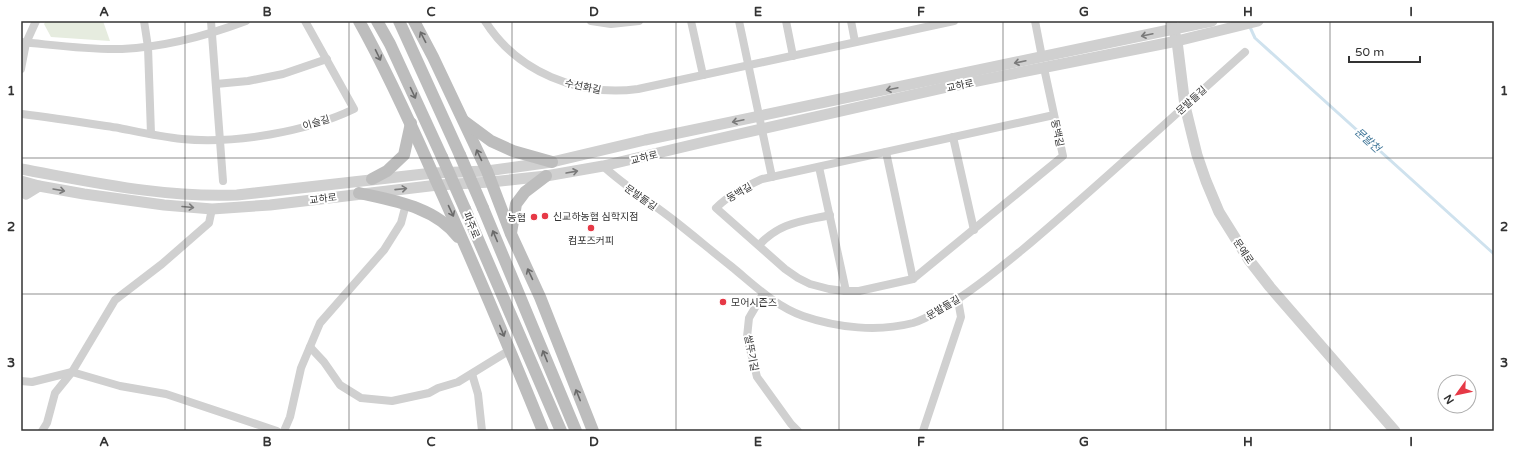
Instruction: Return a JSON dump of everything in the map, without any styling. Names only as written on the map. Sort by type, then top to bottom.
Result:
[{"type":"main road","points":[[359,21],[411,123],[469,250],[543,431]]},
{"type":"main road","name":"파주로","points":[[377,21],[390,44],[442,157],[561,431]]},
{"type":"main road","name":"파주로","points":[[399,21],[483,208],[576,431]]},
{"type":"main road","points":[[414,21],[489,176],[511,234],[540,297],[593,431]]},
{"type":"main road","points":[[463,120],[491,141],[513,151],[552,162]]},
{"type":"main road","points":[[372,179],[387,171],[404,155],[411,123]]},
{"type":"main road","points":[[511,234],[516,204],[525,192],[546,176]]},
{"type":"main road","points":[[359,193],[422,209],[451,228],[469,250]]},
{"type":"street","points":[[21,69],[24,42],[36,21]]},
{"type":"street","points":[[144,21],[148,47],[151,134]]},
{"type":"street","points":[[211,21],[223,180]]},
{"type":"street","points":[[24,42],[100,49],[148,47],[178,42],[212,33],[246,21]]},
{"type":"street","name":"이슬길","points":[[21,114],[76,121],[181,139],[220,140],[257,136],[289,130],[343,114],[354,109],[305,21]]},
{"type":"street","name":"수선화길","points":[[484,21],[498,40],[527,64],[545,75],[577,86],[609,91],[625,91],[793,56],[855,42],[922,24],[954,21]]},
{"type":"street","points":[[591,21],[611,24],[640,21]]},
{"type":"street","points":[[691,21],[703,75]]},
{"type":"street","points":[[739,21],[759,116],[763,128],[772,177]]},
{"type":"street","points":[[786,21],[793,56]]},
{"type":"street","points":[[851,21],[855,42]]},
{"type":"street","points":[[1035,21],[1043,63]]},
{"type":"street","name":"교하로","points":[[21,169],[141,190],[181,195],[213,196],[237,195],[433,173],[489,176],[546,176],[603,166],[763,128],[952,86],[1043,63],[1172,25],[1212,21]]},
{"type":"street","name":"교하로","points":[[21,182],[164,205],[212,209],[270,205],[438,184],[489,176],[645,140],[759,116],[1043,63],[1177,41],[1229,30],[1258,21]]},
{"type":"street","name":"문예로","points":[[1172,25],[1177,41],[1185,106],[1197,155],[1219,212],[1233,236],[1270,287],[1395,431]]},
{"type":"street","name":"문발들길","points":[[603,166],[619,182],[674,220],[763,294],[783,306],[802,316],[828,323],[866,328],[889,327],[914,322],[931,316],[958,300],[987,278],[1072,207],[1245,52]]},
{"type":"street","points":[[216,84],[248,81],[283,74],[326,59]]},
{"type":"street","name":"동백길","points":[[1043,63],[1054,114],[1063,156],[913,279],[859,291],[829,289],[804,281],[785,269],[716,208],[726,198],[762,179],[1054,114]]},
{"type":"street","points":[[953,137],[974,230]]},
{"type":"street","points":[[886,152],[913,279]]},
{"type":"street","points":[[820,167],[846,291]]},
{"type":"street","points":[[21,189],[26,194],[39,186]]},
{"type":"street","points":[[284,431],[290,417],[301,368],[320,323],[384,250],[401,223],[406,204]]},
{"type":"street","points":[[42,431],[47,423],[55,393],[72,372],[115,300],[162,264],[209,223],[212,209]]},
{"type":"street","points":[[758,245],[777,229],[790,224],[830,215]]},
{"type":"street","name":"쌀뚜기길","points":[[763,294],[749,318],[747,337],[757,377],[795,430]]},
{"type":"street","points":[[923,431],[962,317],[958,300]]},
{"type":"street","points":[[310,347],[324,362],[340,385],[361,398],[392,401],[429,393],[438,388],[458,382],[510,350]]},
{"type":"street","points":[[21,381],[32,382],[72,372],[120,386],[166,394],[276,431]]},
{"type":"street","points":[[472,374],[478,394],[482,431]]},
{"type":"street","points":[[925,422],[926,431]]},
{"type":"shaded area","points":[[46,21],[103,21],[110,41],[51,37],[44,24]]},
{"type":"waterway","name":"문발천","points":[[1249,25],[1255,38],[1494,254]]},
{"type":"place","name":"신교하농협 심학지점","points":[[545,216]]},
{"type":"place","name":"농협","points":[[534,217]]},
{"type":"place","name":"컴포즈커피","points":[[591,228]]},
{"type":"place","name":"모어시즌즈","points":[[723,302]]}]
